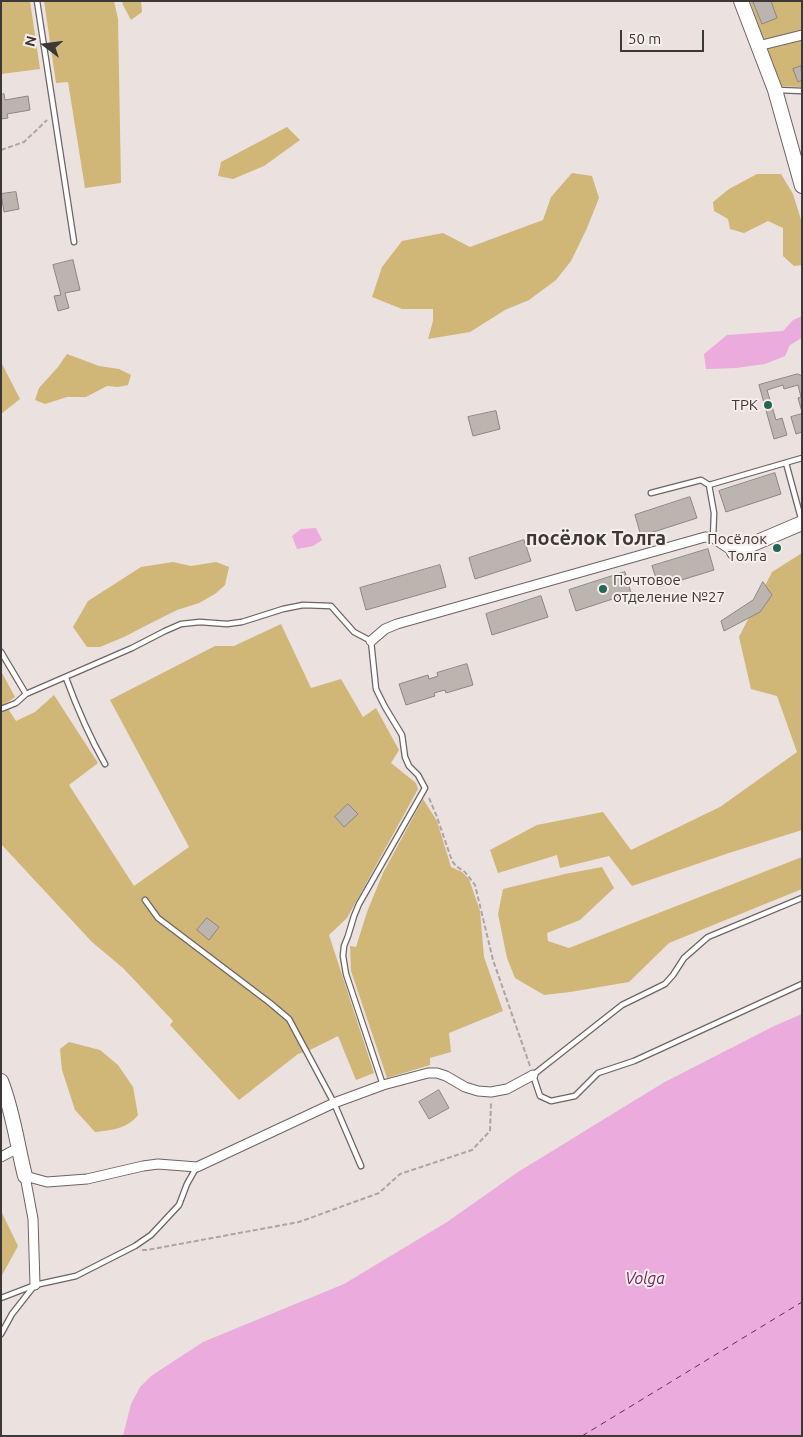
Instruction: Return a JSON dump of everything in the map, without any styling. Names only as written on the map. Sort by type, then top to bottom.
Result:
[{"type":"street","points":[[741,1],[775,90],[802,186]]},
{"type":"street","points":[[758,46],[802,35]]},
{"type":"street","points":[[371,641],[385,629],[397,624],[705,537],[713,538],[734,552],[802,523]]},
{"type":"street","points":[[25,1176],[47,1182],[87,1179],[158,1164],[197,1167],[334,1103],[383,1085],[428,1072],[446,1076],[465,1087],[491,1092],[507,1088],[533,1075]]},
{"type":"street","points":[[1,1081],[10,1108],[33,1219],[35,1285]]},
{"type":"street","points":[[1,1157],[18,1148]]},
{"type":"lane","points":[[37,1],[74,242]]},
{"type":"lane","points":[[775,90],[802,91]]},
{"type":"lane","points":[[709,485],[802,458]]},
{"type":"lane","points":[[786,463],[802,523]]},
{"type":"lane","points":[[651,493],[701,480],[709,485],[714,513],[713,538]]},
{"type":"lane","points":[[1,709],[16,703],[26,694],[66,678],[181,624],[200,622],[227,624],[242,622],[283,609],[303,605],[331,606],[354,632],[371,641],[376,689],[402,735],[405,757],[409,766],[418,775],[425,788],[359,904],[344,946],[343,956],[346,974],[383,1085]]},
{"type":"lane","points":[[1,652],[26,694]]},
{"type":"lane","points":[[66,678],[78,712],[105,764]]},
{"type":"lane","points":[[802,898],[708,937],[684,958],[673,976],[665,984],[622,1006],[533,1075],[540,1096],[551,1101],[575,1096],[598,1073],[634,1061],[802,984]]},
{"type":"lane","points":[[145,900],[158,918],[270,1003],[289,1020],[334,1103],[361,1166]]},
{"type":"lane","points":[[1,1298],[35,1285],[76,1276],[130,1249],[151,1235],[179,1205],[187,1184],[197,1167]]},
{"type":"lane","points":[[1,1334],[12,1314],[35,1285]]},
{"type":"path","points":[[1,150],[24,142],[55,112]]},
{"type":"path","points":[[425,788],[452,861],[465,872],[475,885],[493,960],[533,1075]]},
{"type":"path","points":[[130,1249],[147,1250],[299,1222],[379,1193],[400,1174],[472,1150],[490,1130],[491,1092]]},
{"type":"shaded area","points":[[1,1],[30,1],[40,69],[1,74]]},
{"type":"shaded area","points":[[44,1],[114,1],[118,19],[121,183],[85,188],[68,82],[56,83]]},
{"type":"shaded area","points":[[122,1],[141,1],[142,12],[131,20]]},
{"type":"shaded area","points":[[750,1],[802,1],[802,87],[780,86]]},
{"type":"shaded area","points":[[287,127],[300,140],[264,166],[233,179],[218,176],[221,162]]},
{"type":"shaded area","points":[[572,173],[592,176],[599,198],[571,261],[556,280],[529,300],[505,310],[470,332],[428,339],[433,321],[433,309],[402,309],[372,297],[382,267],[402,241],[443,233],[470,247],[543,220],[551,197]]},
{"type":"shaded area","points":[[757,174],[781,174],[793,194],[802,223],[802,265],[794,266],[783,256],[783,228],[768,221],[744,233],[730,229],[728,219],[714,211],[713,202],[729,189]]},
{"type":"shaded area","points":[[67,354],[99,366],[119,369],[131,375],[128,385],[118,387],[107,386],[86,397],[67,397],[45,404],[35,400],[39,388]]},
{"type":"shaded area","points":[[1,362],[20,399],[1,414]]},
{"type":"shaded area","points":[[802,553],[802,830],[632,886],[609,856],[560,868],[557,855],[498,873],[490,850],[537,825],[603,812],[631,850],[720,807],[797,752],[777,696],[751,689],[739,637],[772,572]]},
{"type":"shaded area","points":[[173,562],[191,566],[216,562],[229,567],[225,585],[215,594],[199,603],[177,610],[124,637],[100,647],[87,647],[73,627],[88,601],[141,567]]},
{"type":"shaded area","points":[[281,624],[311,688],[341,679],[363,717],[376,708],[399,750],[391,763],[416,783],[418,789],[347,918],[329,935],[374,1073],[356,1080],[338,1036],[298,1054],[239,1100],[170,1025],[173,1021],[123,968],[92,942],[1,844],[1,671],[15,697],[5,704],[16,721],[35,712],[54,695],[98,763],[69,785],[134,886],[189,847],[110,700],[215,646],[234,646]]},
{"type":"shaded area","points":[[423,799],[437,821],[451,867],[462,872],[469,879],[480,911],[484,957],[503,1011],[449,1033],[451,1052],[430,1058],[430,1065],[387,1078],[351,971],[350,946],[356,947],[367,912],[383,873]]},
{"type":"shaded area","points":[[802,857],[802,889],[669,943],[629,982],[544,995],[515,978],[507,958],[498,914],[503,889],[602,867],[614,888],[580,920],[547,933],[548,941],[569,948]]},
{"type":"shaded area","points":[[69,1042],[100,1050],[118,1065],[133,1087],[138,1115],[134,1120],[119,1128],[95,1132],[75,1110],[62,1070],[60,1049]]},
{"type":"shaded area","points":[[1,1211],[18,1246],[1,1277]]},
{"type":"water","points":[[802,316],[802,338],[790,345],[785,356],[765,364],[736,368],[706,369],[704,354],[727,335],[783,331],[793,320]]},
{"type":"water","points":[[316,528],[322,540],[313,546],[297,549],[292,536],[301,529]]},
{"type":"water","name":"Volga","points":[[802,1014],[802,1436],[123,1436],[131,1404],[140,1387],[151,1376],[203,1342],[344,1284],[447,1222],[518,1172],[663,1083],[774,1026]]},
{"type":"building","points":[[771,1],[777,18],[762,24],[753,2]]},
{"type":"building","points":[[801,66],[802,80],[798,82],[793,69]]},
{"type":"building","points":[[4,94],[5,100],[28,96],[30,110],[7,114],[8,118],[1,119],[1,95]]},
{"type":"building","points":[[16,192],[19,209],[4,212],[1,194]]},
{"type":"building","points":[[73,260],[80,290],[65,293],[69,308],[58,311],[54,296],[61,295],[53,265]]},
{"type":"building","name":"ТРК","points":[[798,374],[802,376],[802,412],[798,398],[801,397],[798,385],[784,389],[783,385],[767,390],[776,420],[782,418],[787,435],[774,439],[759,385]]},
{"type":"building","points":[[496,411],[500,429],[473,436],[468,417]]},
{"type":"building","name":"ТРК","points":[[802,414],[802,432],[796,434],[791,417]]},
{"type":"building","points":[[775,473],[781,494],[726,512],[719,491]]},
{"type":"building","points":[[690,497],[697,518],[641,536],[635,515]]},
{"type":"building","points":[[524,540],[531,561],[475,579],[469,558]]},
{"type":"building","points":[[708,549],[714,570],[659,587],[652,566]]},
{"type":"building","points":[[440,565],[446,587],[366,610],[360,588]]},
{"type":"building","points":[[625,572],[631,593],[576,611],[569,590]]},
{"type":"building","points":[[763,582],[772,595],[760,612],[724,631],[721,621],[753,600]]},
{"type":"building","points":[[541,596],[548,617],[492,635],[486,614]]},
{"type":"building","points":[[467,664],[473,685],[446,693],[445,690],[434,693],[435,696],[406,705],[399,684],[428,675],[429,679],[438,676],[437,673]]},
{"type":"building","points":[[348,804],[358,814],[344,827],[335,817]]},
{"type":"building","points":[[207,918],[219,927],[209,940],[197,930]]},
{"type":"building","points":[[439,1090],[449,1108],[429,1119],[419,1102]]},
{"type":"ferry route","points":[[582,1436],[802,1302]]},
{"type":"place","name":"ТРК","points":[[768,405]]},
{"type":"place","name":"Посёлок Толга","points":[[777,548]]},
{"type":"place","name":"Почтовое отделение №27","points":[[603,589]]},
{"type":"district","name":"посёлок Толга","points":[[596,538]]}]
